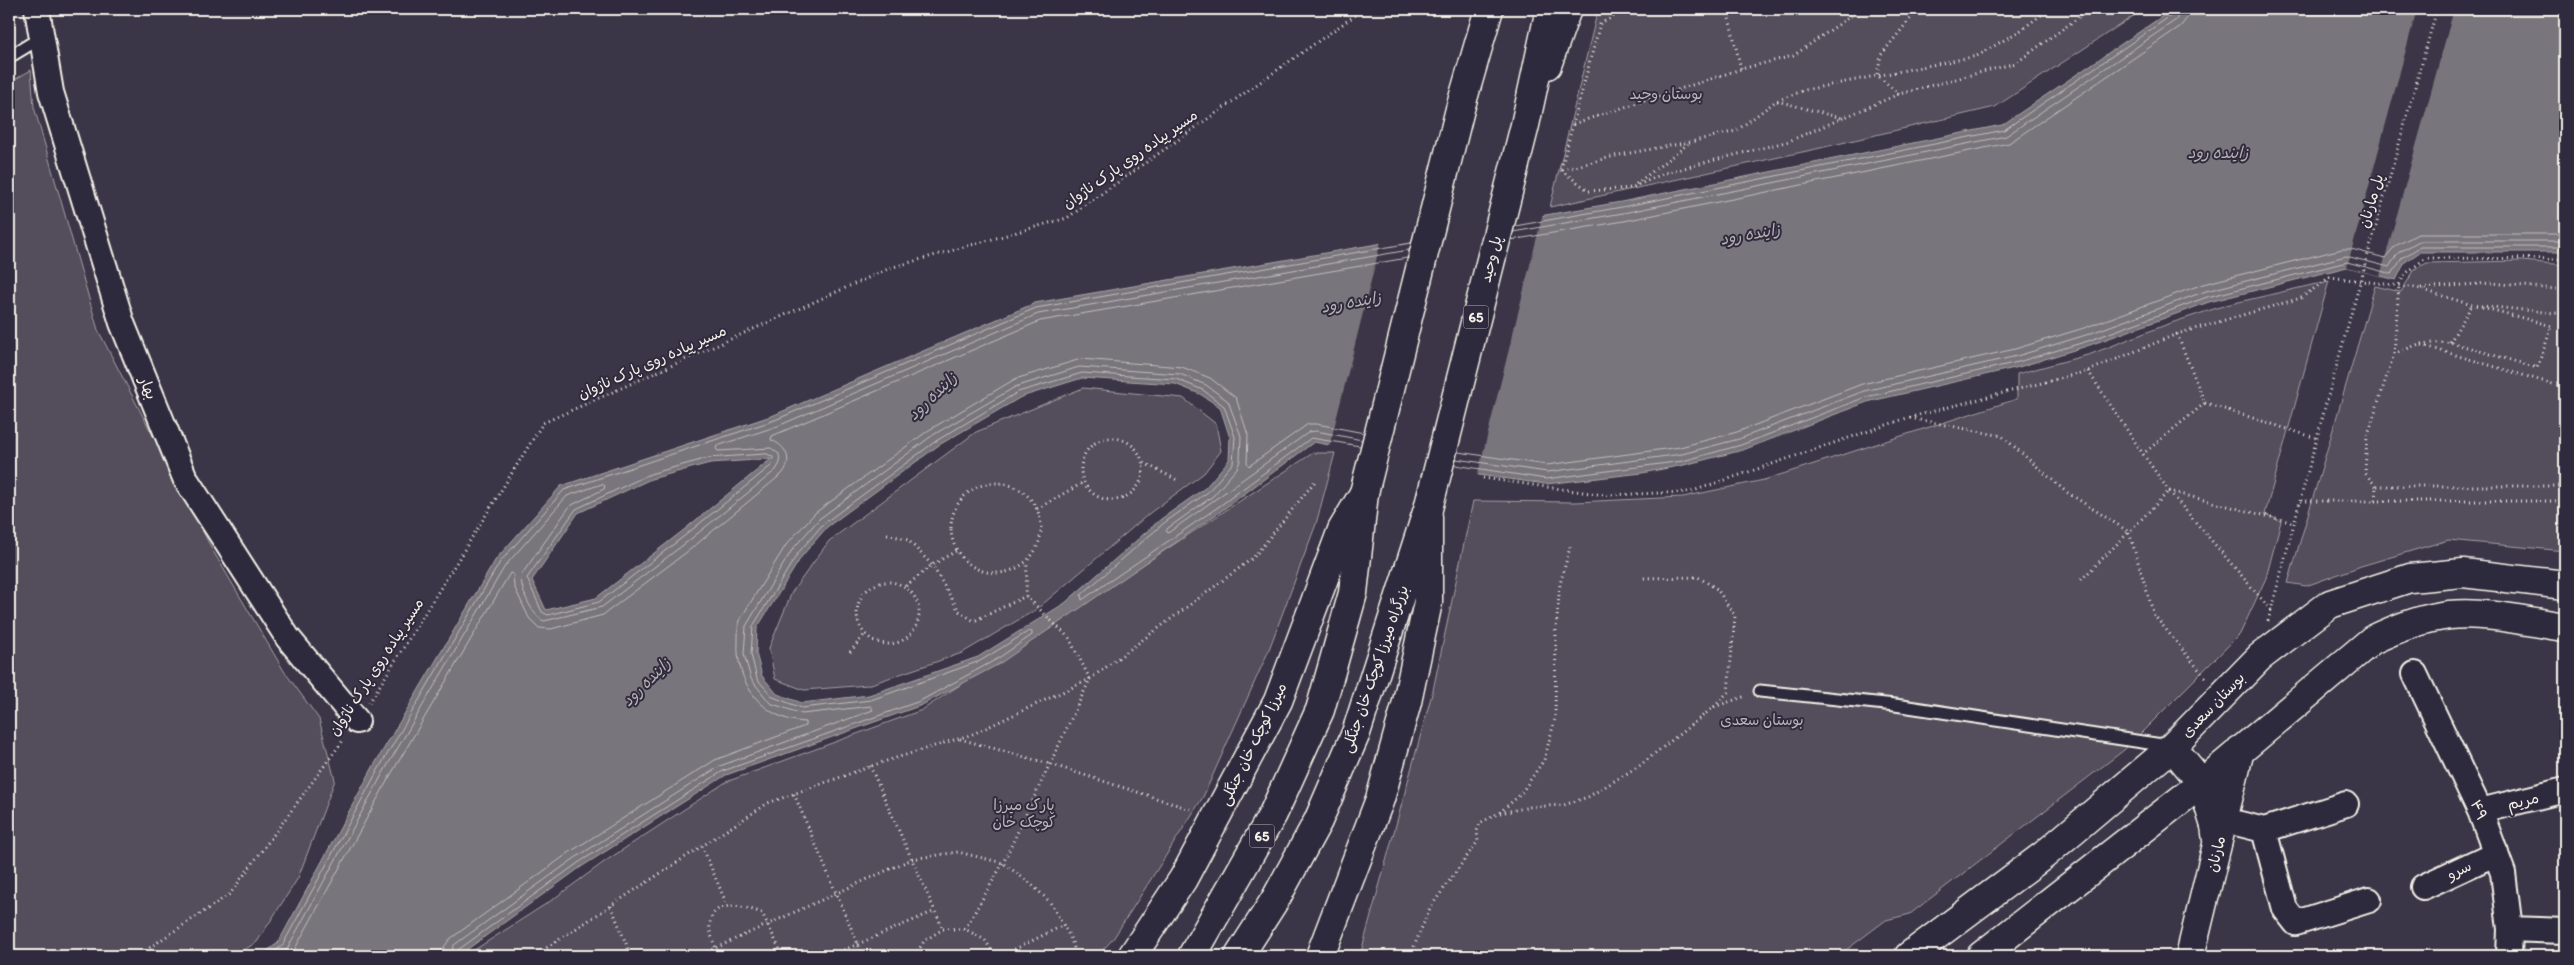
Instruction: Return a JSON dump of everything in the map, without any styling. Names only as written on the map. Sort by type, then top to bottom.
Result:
[{"type":"main road","points":[[1460,109],[1477,9]]},
{"type":"main road","name":"65","points":[[1192,956],[1273,814],[1320,710],[1353,593],[1364,493],[1460,109],[1489,9]]},
{"type":"main road","name":"65","points":[[1524,125],[1550,9]]},
{"type":"main road","points":[[1524,125],[1567,9]]},
{"type":"main road","name":"پل وحید","points":[[1428,509],[1524,125]]},
{"type":"main road","name":"میرزا کوچک خان جنگلی","points":[[1132,956],[1183,879],[1278,701],[1342,530],[1364,493]]},
{"type":"main road","points":[[1319,956],[1380,799],[1407,702],[1428,602],[1428,509]]},
{"type":"main road","name":"بزرگراه میرزا کوچک خان جنگلی","points":[[1239,956],[1276,898],[1318,821],[1356,733],[1428,509]]},
{"type":"main road","name":"بوستان سعدی","points":[[1909,956],[2044,855],[2172,747],[2260,657],[2330,604],[2410,578],[2463,573],[2565,584]]},
{"type":"main road","points":[[1981,956],[2202,782],[2372,640],[2392,631],[2449,615],[2476,615],[2565,627]]},
{"type":"main road","points":[[2172,747],[2202,782],[2215,826],[2218,849]]},
{"type":"main road","name":"مارنان","points":[[2190,956],[2218,849],[2240,750]]},
{"type":"street","name":"بهار","points":[[37,9],[51,92],[122,323],[185,478],[288,638],[357,721]]},
{"type":"street","name":"۴۹","points":[[2415,674],[2480,811],[2503,873],[2510,929],[2509,956]]},
{"type":"street","name":"مریم","points":[[2480,811],[2565,790]]},
{"type":"street","points":[[2224,820],[2264,830],[2346,804]]},
{"type":"street","points":[[2264,830],[2285,909],[2296,923],[2369,900]]},
{"type":"street","name":"سرو","points":[[2423,887],[2496,853]]},
{"type":"street","points":[[2510,929],[2565,931]]},
{"type":"lane","points":[[9,57],[42,37]]},
{"type":"lane","points":[[1760,691],[1895,705],[2172,747]]},
{"type":"path","name":"مسیر پیاده روی پارک ناژوان","points":[[137,956],[230,894],[357,721],[543,423],[890,268],[1067,218],[1364,9]]},
{"type":"path","points":[[1561,170],[1600,24],[1627,9]]},
{"type":"path","points":[[1727,9],[1741,69]]},
{"type":"path","points":[[1573,124],[1741,69],[1793,56],[1861,9]]},
{"type":"path","points":[[1877,75],[1881,55],[1918,9]]},
{"type":"path","points":[[1561,170],[1619,155],[1690,142],[1736,131],[1776,101],[1805,90],[1977,56],[2021,30],[2049,9]]},
{"type":"path","points":[[1561,170],[1589,191],[1631,188],[1665,173],[1789,141],[1899,94],[2016,63],[2090,9]]},
{"type":"path","name":"پل مارنان","points":[[2169,490],[2271,610],[2316,438],[2437,9]]},
{"type":"path","points":[[1877,75],[1899,94]]},
{"type":"path","points":[[1776,101],[1842,118]]},
{"type":"path","points":[[1631,188],[1690,142]]},
{"type":"path","points":[[2375,501],[2376,486],[2365,472],[2367,437],[2394,354],[2399,285],[2406,274],[2426,258],[2565,260]]},
{"type":"path","points":[[1483,478],[1604,495],[1690,492],[1907,418],[2088,371],[2177,334],[2301,298],[2330,277],[2417,288],[2552,326],[2537,368],[2450,342],[2419,344],[2394,354]]},
{"type":"path","points":[[2417,288],[2492,283],[2565,290]]},
{"type":"path","points":[[2472,305],[2565,314]]},
{"type":"path","points":[[2450,342],[2472,305]]},
{"type":"path","points":[[2177,334],[2205,403]]},
{"type":"path","points":[[2419,344],[2565,389]]},
{"type":"path","points":[[2088,371],[2142,454],[2169,490],[2294,523]]},
{"type":"path","points":[[2556,385],[2565,376]]},
{"type":"path","points":[[2205,403],[2316,438]]},
{"type":"path","points":[[2142,454],[2205,403]]},
{"type":"path","points":[[1907,418],[2002,436],[2066,491],[2129,532],[2154,615],[2204,678],[2210,672]]},
{"type":"path","points":[[1102,440],[1123,440],[1139,453],[1143,462],[1144,473],[1140,483],[1126,497],[1107,500],[1093,493],[1084,482],[1081,472],[1086,453],[1093,445],[1102,440]]},
{"type":"path","points":[[1143,462],[1177,480]]},
{"type":"path","points":[[534,956],[768,803],[870,766],[959,738],[1090,679],[1253,558],[1316,480]]},
{"type":"path","points":[[1037,510],[1084,482]]},
{"type":"path","points":[[991,483],[1007,484],[1021,490],[1032,500],[1037,510],[1042,529],[1039,544],[1027,561],[1007,572],[992,574],[978,570],[966,562],[956,551],[951,537],[951,522],[955,508],[964,496],[977,487],[991,483]]},
{"type":"path","points":[[2376,486],[2565,486]]},
{"type":"path","points":[[2081,580],[2169,490]]},
{"type":"path","points":[[2300,501],[2565,502]]},
{"type":"path","points":[[887,534],[908,540],[932,566],[959,611],[974,621],[1026,596]]},
{"type":"path","points":[[1499,814],[1520,795],[1544,760],[1555,718],[1556,630],[1560,584],[1572,544]]},
{"type":"path","points":[[906,586],[956,551]]},
{"type":"path","points":[[1027,561],[1026,596],[1069,638],[1090,679]]},
{"type":"path","points":[[1410,956],[1430,908],[1478,841],[1477,831],[1480,823],[1499,814],[1530,808],[1564,805],[1588,797],[1639,766],[1714,707],[1728,692],[1735,616],[1717,589],[1698,577],[1640,578]]},
{"type":"path","points":[[886,581],[906,586],[918,604],[920,614],[912,634],[893,644],[872,640],[865,634],[857,616],[861,596],[867,589],[886,581]]},
{"type":"path","points":[[2261,626],[2268,621]]},
{"type":"path","points":[[850,652],[865,634]]},
{"type":"path","points":[[965,929],[1002,864],[1090,679]]},
{"type":"path","points":[[1714,707],[1760,691]]},
{"type":"path","points":[[959,738],[1050,764],[1217,817]]},
{"type":"path","points":[[870,766],[943,929]]},
{"type":"path","points":[[794,794],[863,956]]},
{"type":"path","points":[[702,846],[727,906]]},
{"type":"path","points":[[698,956],[912,859],[958,852],[1002,864],[1030,883],[1050,902],[1064,925],[1077,956]]},
{"type":"path","points":[[610,906],[631,956]]},
{"type":"path","points":[[719,956],[710,926],[714,914],[727,906],[745,906],[762,913],[783,956]]},
{"type":"path","points":[[830,956],[935,911]]},
{"type":"path","points":[[1001,956],[1064,925]]},
{"type":"path","points":[[915,956],[924,940],[943,929],[965,929],[985,940],[995,956]]},
{"type":"green space","name":"بوستان وحید","points":[[1598,9],[2144,9],[1995,107],[1816,149],[1550,207]]},
{"type":"green space","points":[[31,70],[34,107],[98,330],[213,551],[284,671],[319,719],[335,780],[298,878],[257,942],[234,956],[9,956],[9,83]]},
{"type":"green space","points":[[2522,261],[2565,265],[2565,551],[2448,540],[2361,566],[2306,586],[2288,583],[2375,286],[2401,292],[2415,269],[2427,263]]},
{"type":"green space","name":"بوستان سعدی","points":[[2329,281],[2265,514],[2281,521],[2266,578],[2240,634],[2124,750],[1910,914],[1886,920],[1838,956],[1360,956],[1433,690],[1473,501],[1576,502],[1683,497],[1764,480],[2017,399],[2017,374],[2091,354],[2168,324],[2226,305]]},
{"type":"green space","points":[[1083,388],[1183,398],[1216,424],[1221,451],[1204,473],[1151,512],[1037,609],[962,653],[868,685],[804,690],[775,679],[769,648],[792,592],[829,541],[976,432]]},
{"type":"green space","name":"پارک میرزا کوچک خان","points":[[1313,453],[1335,453],[1316,524],[1268,652],[1203,797],[1113,939],[1097,956],[465,956],[552,900],[607,860],[726,782],[922,710]]},
{"type":"water","name":"زاینده رود","points":[[2173,9],[2565,9],[2565,252],[2420,252],[2405,262],[2396,280],[2347,267],[2209,302],[2090,345],[2019,367],[1867,402],[1743,450],[1684,465],[1642,473],[1546,484],[1479,475],[1314,442],[1224,509],[999,664],[922,705],[726,775],[581,867],[458,956],[260,956],[278,943],[373,767],[496,559],[561,486],[774,415],[1035,303],[1621,202],[2002,125]],"holes":[[[1082,378],[1175,384],[1200,394],[1220,407],[1230,438],[1229,460],[1205,488],[1161,519],[1065,603],[978,657],[869,695],[802,703],[777,694],[762,676],[756,653],[757,628],[802,556],[827,527],[939,445],[1021,397]],[[771,459],[596,598],[546,610],[532,580],[578,513],[651,479],[710,463]]]},
{"type":"pier","points":[[2417,9],[2454,9],[2380,276],[2347,267]]},
{"type":"pier","points":[[1543,213],[1477,477],[1329,448],[1381,241]]}]
